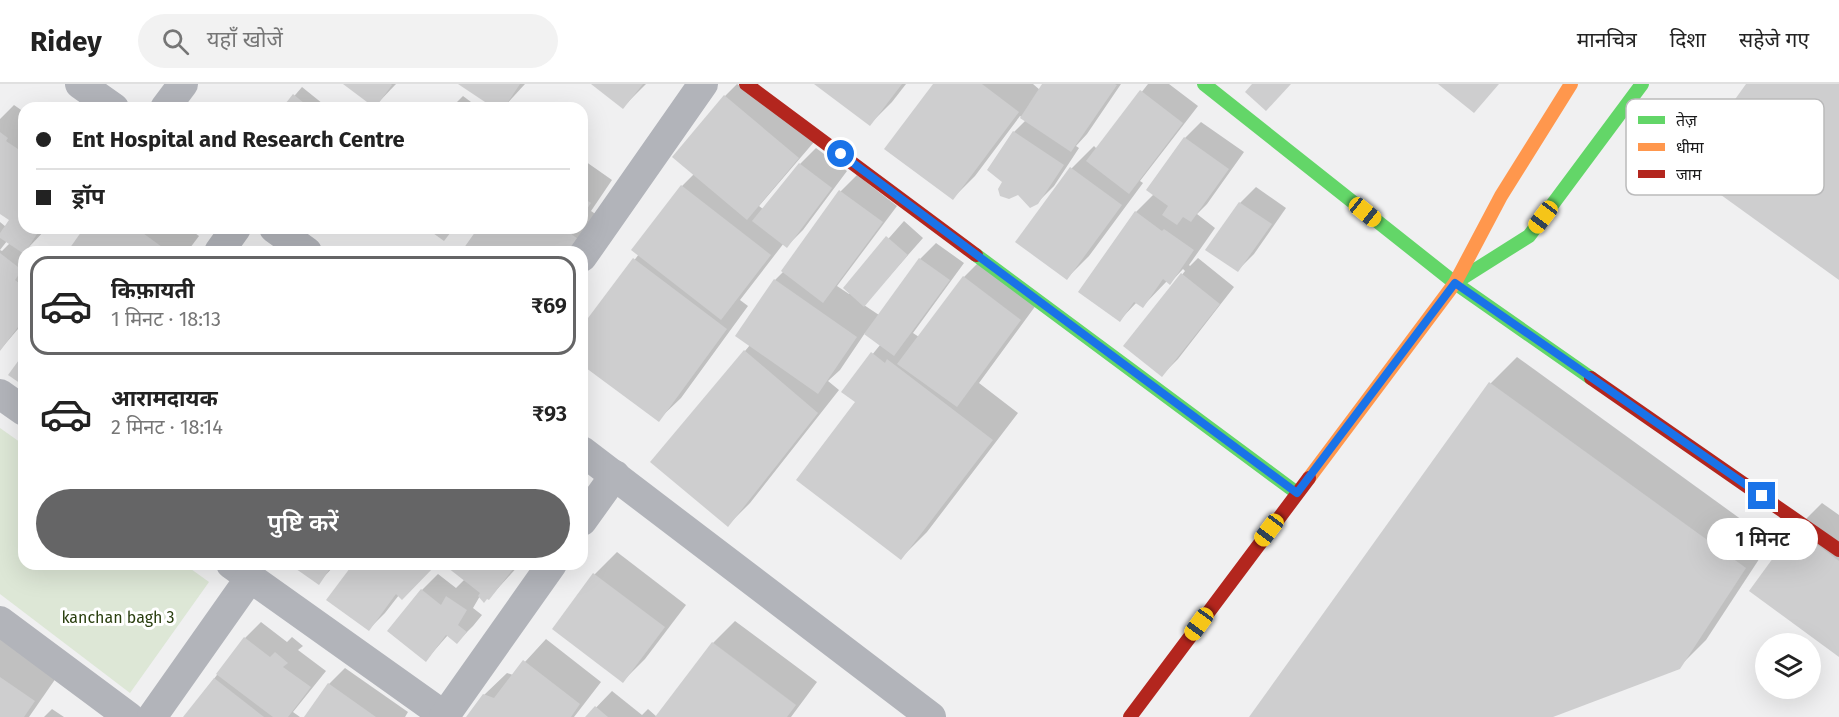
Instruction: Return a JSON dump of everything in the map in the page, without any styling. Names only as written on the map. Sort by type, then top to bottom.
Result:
[{"type":"street","points":[[80,84],[106,102]]},
{"type":"street","points":[[170,102],[183,84]]},
{"type":"street","points":[[588,248],[703,84]]},
{"type":"street","points":[[746,84],[1297,493]]},
{"type":"street","points":[[1204,84],[1455,283],[1839,550]]},
{"type":"street","points":[[1130,717],[1455,283],[1501,196],[1571,84]]},
{"type":"street","points":[[1631,99],[1642,84]]},
{"type":"street","points":[[1455,283],[1529,236],[1626,106]]},
{"type":"street","points":[[282,234],[299,246]]},
{"type":"street","points":[[0,394],[18,407]]},
{"type":"street","points":[[588,455],[931,717]]},
{"type":"street","points":[[588,513],[615,475]]},
{"type":"street","points":[[152,717],[240,571],[445,717],[548,570]]},
{"type":"street","points":[[0,621],[129,717]]},
{"type":"green space","name":"kanchan bagh 3","points":[[0,428],[18,441],[18,570],[192,570],[209,582],[130,693],[0,594]]},
{"type":"building","points":[[343,84],[392,85],[379,102],[367,102]]},
{"type":"building","points":[[458,84],[520,84],[508,102],[485,102]]},
{"type":"building","points":[[591,84],[643,84],[623,109]]},
{"type":"building","points":[[814,84],[902,84],[870,126]]},
{"type":"building","points":[[933,84],[982,84],[1019,112],[953,200],[884,149]]},
{"type":"building","points":[[1042,84],[1117,85],[1071,152],[1020,118]]},
{"type":"building","points":[[1252,84],[1291,84],[1266,111],[1245,92]]},
{"type":"building","points":[[1438,84],[1499,84],[1474,113]]},
{"type":"building","points":[[1746,84],[1839,84],[1839,280],[1721,195],[1824,195],[1824,99],[1735,99]]},
{"type":"building","points":[[1140,90],[1183,123],[1129,194],[1086,161]]},
{"type":"building","points":[[293,94],[303,102],[287,102]]},
{"type":"building","points":[[724,95],[799,158],[747,220],[672,157]]},
{"type":"building","points":[[1013,131],[1064,165],[1038,204],[1030,208],[1018,195],[1009,199],[1000,196],[998,189],[1002,182],[987,170]]},
{"type":"building","points":[[0,132],[8,138],[6,141],[18,149],[18,234],[37,234],[29,246],[18,246],[18,250],[0,238],[0,233],[9,220],[0,214]]},
{"type":"building","points":[[1184,137],[1229,169],[1191,222],[1183,217],[1177,225],[1162,215],[1168,206],[1146,190]]},
{"type":"building","points":[[799,163],[832,188],[787,248],[752,221]]},
{"type":"building","points":[[1070,167],[1122,205],[1067,280],[1015,242]]},
{"type":"building","points":[[681,185],[771,255],[721,320],[631,250]]},
{"type":"building","points":[[839,190],[883,222],[823,303],[781,271]]},
{"type":"building","points":[[1239,202],[1272,224],[1238,272],[1205,250]]},
{"type":"building","points":[[1135,211],[1194,250],[1170,285],[1163,279],[1143,308],[1134,302],[1120,322],[1078,292]]},
{"type":"building","points":[[80,234],[144,234],[161,246],[71,246]]},
{"type":"building","points":[[434,234],[449,234],[444,241]]},
{"type":"building","points":[[474,234],[571,234],[582,242],[579,246],[465,246]]},
{"type":"building","points":[[886,236],[908,255],[864,307],[843,288]]},
{"type":"building","points":[[0,253],[18,267],[18,276],[15,280],[18,282],[18,327],[0,351]]},
{"type":"building","points":[[633,258],[727,329],[659,422],[588,369],[588,318]]},
{"type":"building","points":[[919,258],[950,280],[894,356],[864,334]]},
{"type":"building","points":[[1181,273],[1220,304],[1162,377],[1123,346]]},
{"type":"building","points":[[963,276],[1021,320],[957,407],[897,364]]},
{"type":"building","points":[[774,279],[857,337],[818,394],[735,336]]},
{"type":"building","points":[[744,350],[818,413],[728,527],[650,462]]},
{"type":"building","points":[[871,352],[885,363],[887,359],[993,440],[901,560],[796,480],[855,402],[841,392]]},
{"type":"building","points":[[18,361],[18,382],[8,375]]},
{"type":"building","points":[[1489,382],[1746,568],[1680,669],[1553,717],[1249,717]]},
{"type":"building","points":[[1795,528],[1839,561],[1839,657],[1821,644],[1821,633],[1806,633],[1749,591]]},
{"type":"building","points":[[298,570],[329,570],[319,585]]},
{"type":"building","points":[[348,570],[431,570],[402,600],[396,594],[369,631],[326,600]]},
{"type":"building","points":[[451,570],[512,570],[489,600],[487,599],[484,603],[478,596],[480,593]]},
{"type":"building","points":[[593,573],[665,627],[623,683],[552,629]]},
{"type":"building","points":[[421,589],[441,605],[446,596],[467,610],[458,625],[467,632],[457,644],[446,635],[426,662],[387,631]]},
{"type":"building","points":[[244,637],[270,657],[275,652],[288,663],[283,667],[311,687],[288,717],[273,717],[216,674]]},
{"type":"building","points":[[712,642],[796,705],[787,717],[655,717]]},
{"type":"building","points":[[523,660],[580,704],[571,717],[466,717],[483,694],[494,698]]},
{"type":"building","points":[[0,677],[35,701],[24,717],[0,717]]},
{"type":"building","points":[[214,678],[264,717],[183,717]]},
{"type":"building","points":[[328,683],[376,717],[304,717]]},
{"type":"building","points":[[595,706],[608,717],[585,717]]},
{"type":"traffic: fast","points":[[1204,84],[1455,283],[1591,378]]},
{"type":"traffic: fast","points":[[1631,99],[1642,84]]},
{"type":"traffic: fast","points":[[1456,282],[1529,236],[1626,106]]},
{"type":"traffic: fast","points":[[976,255],[1297,493]]},
{"type":"traffic: slow","points":[[1309,478],[1455,283],[1501,196],[1571,84]]},
{"type":"traffic: jam","points":[[746,84],[976,255]]},
{"type":"traffic: jam","points":[[1591,378],[1839,550]]},
{"type":"traffic: jam","points":[[1130,717],[1309,478]]},
{"type":"route","points":[[841,154],[1297,493],[1455,283],[1762,496]]}]
